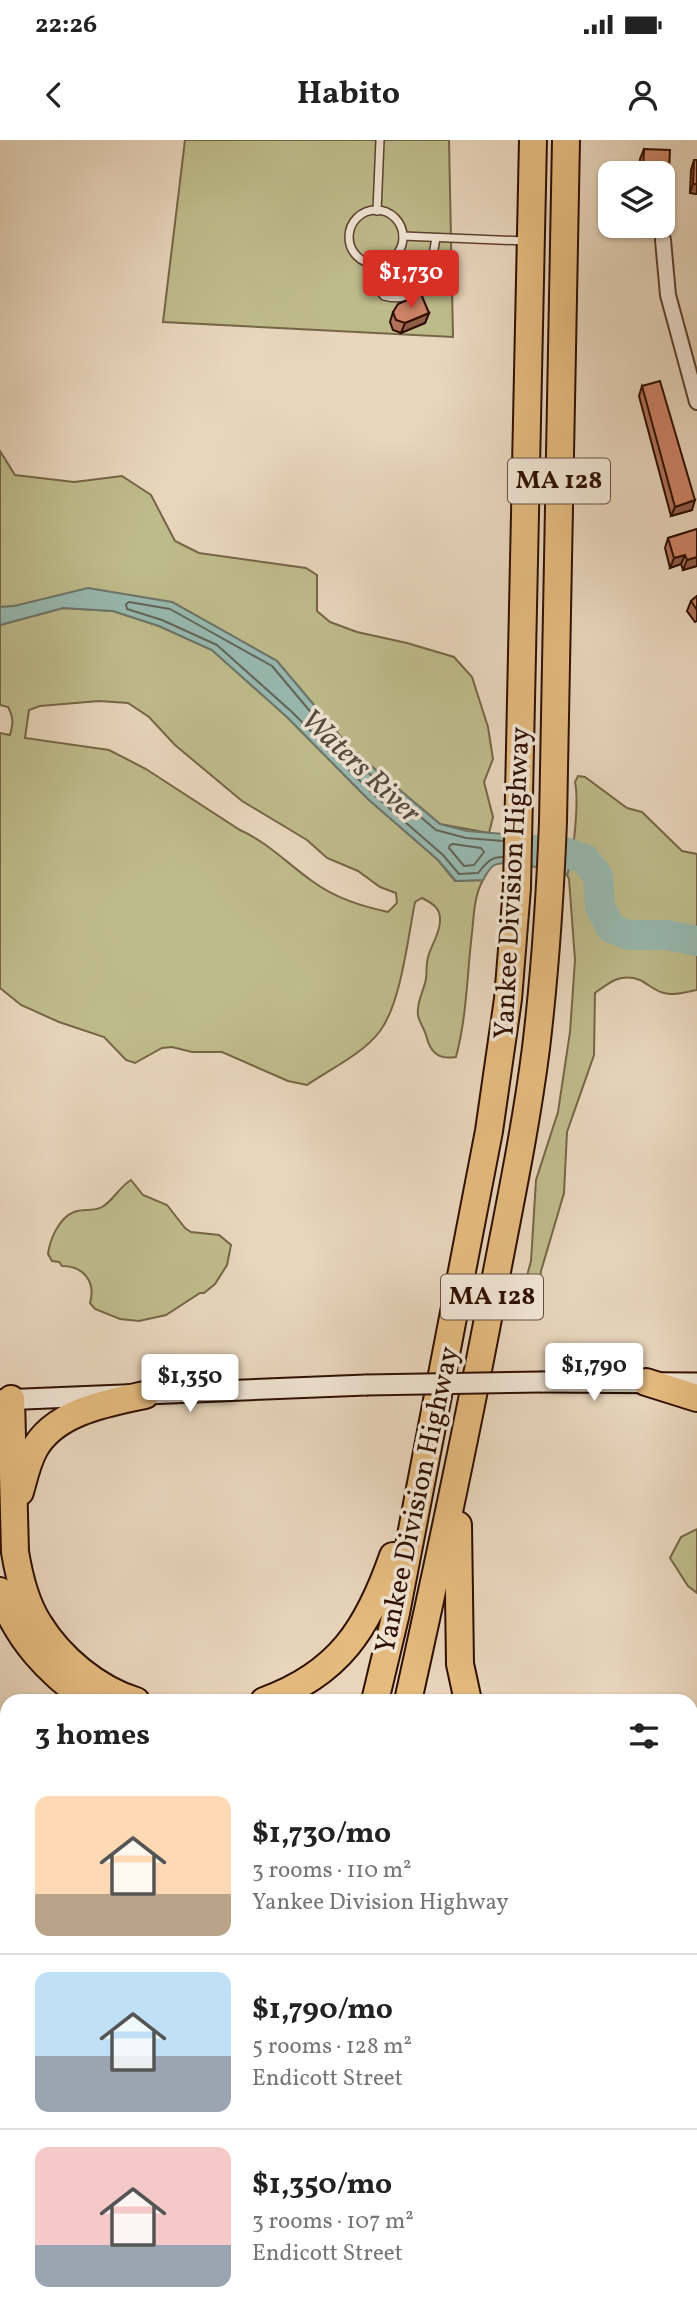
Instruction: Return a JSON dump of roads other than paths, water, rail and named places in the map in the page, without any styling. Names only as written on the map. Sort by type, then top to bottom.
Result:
[{"type":"highway","name":"Yankee Division Highway","points":[[377,1694],[396,1613],[492,1117],[508,999],[517,888],[519,820],[533,140]]},
{"type":"highway","name":"Yankee Division Highway","points":[[410,1694],[458,1476],[529,1091],[543,985],[553,822],[566,140]]},
{"type":"highway","points":[[646,1382],[697,1398]]},
{"type":"highway","points":[[14,1532],[19,1494],[27,1467],[35,1448],[44,1436],[59,1424],[87,1410],[145,1395]]},
{"type":"highway","points":[[6,1400],[19,1574],[38,1623],[86,1674],[120,1694]]},
{"type":"highway","points":[[282,1694],[313,1677],[332,1661],[361,1629],[379,1597],[422,1476]]},
{"type":"highway","points":[[458,1476],[458,1637],[466,1694]]},
{"type":"highway","points":[[0,1591],[16,1628],[38,1658],[79,1694]]},
{"type":"main road","points":[[6,1400],[366,1385],[697,1383]]},
{"type":"street","points":[[663,240],[668,295],[697,402]]},
{"type":"lane","points":[[377,211],[380,140]]},
{"type":"lane","points":[[377,211],[394,218],[403,236],[398,253],[383,264],[373,264],[354,253],[349,235],[353,222],[361,215],[377,211]]},
{"type":"lane","points":[[403,236],[531,241]]},
{"type":"lane","points":[[373,264],[378,289],[384,296],[406,298],[419,294],[427,289],[431,277],[436,238]]},
{"type":"water","points":[[88,588],[172,602],[277,661],[351,749],[440,824],[467,831],[574,840],[567,875],[508,863],[493,866],[483,880],[456,881],[438,860],[368,799],[287,717],[212,650],[159,626],[113,611],[63,608],[0,625],[0,607]]},
{"type":"waterway","name":"Waters River","points":[[533,850],[564,852],[585,859],[598,876],[600,907],[611,928],[628,935],[667,935],[697,941]]}]
